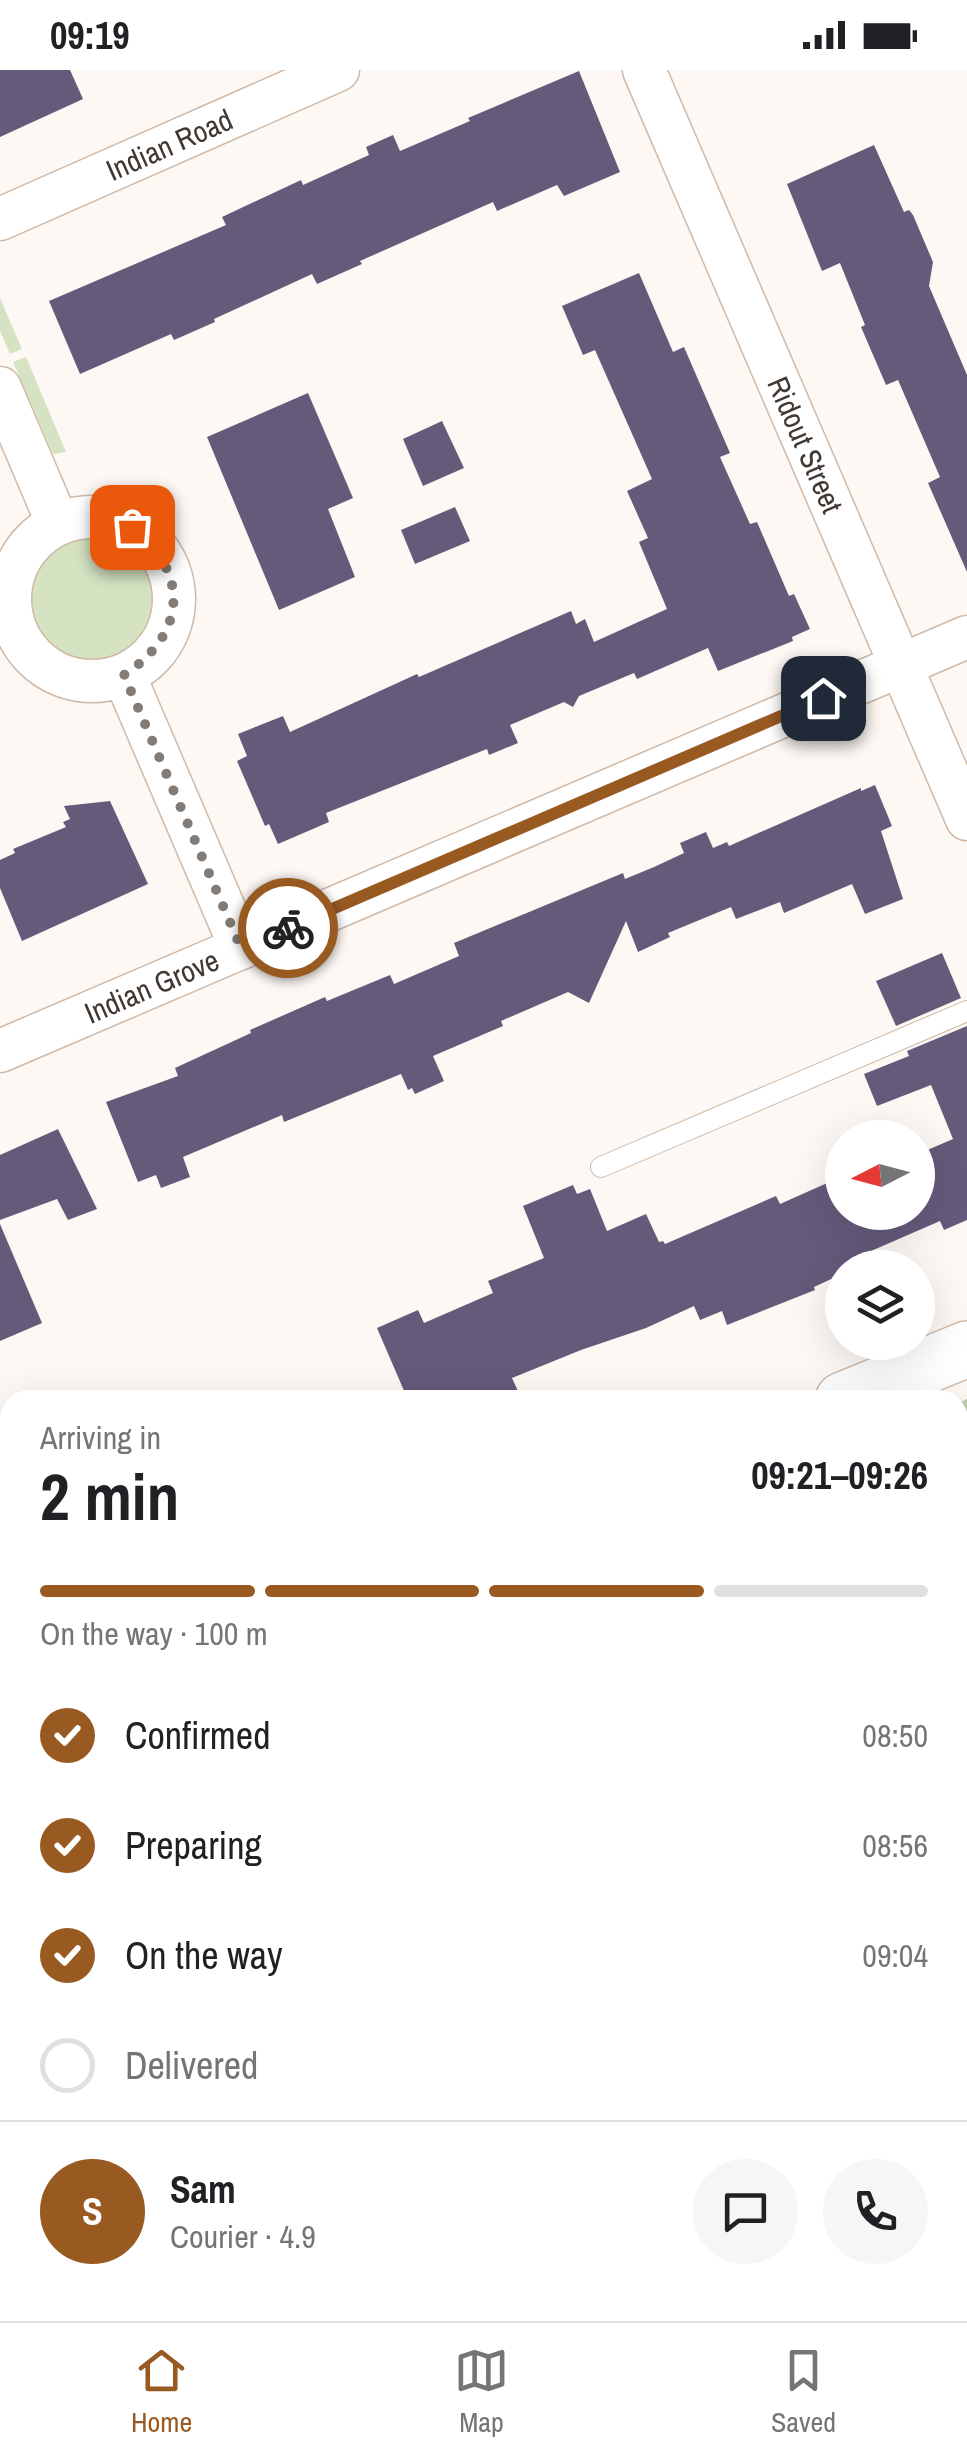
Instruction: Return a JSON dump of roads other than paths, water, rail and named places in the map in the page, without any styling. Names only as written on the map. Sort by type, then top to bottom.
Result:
[{"type":"main road","points":[[867,1390],[967,1349]]},
{"type":"street","name":"Indian Road","points":[[0,219],[338,70]]},
{"type":"street","name":"Ridout Street","points":[[644,70],[967,819]]},
{"type":"street","points":[[0,388],[58,524]]},
{"type":"street","points":[[82,517],[108,518],[132,527],[152,543],[166,564],[174,590],[172,615],[164,639],[148,659],[124,675],[101,681],[75,679],[52,670],[31,655],[18,633],[10,608],[20,558],[36,538],[58,524],[82,517]]},
{"type":"street","name":"Indian Grove","points":[[0,1051],[967,637]]},
{"type":"street","points":[[124,675],[241,948]]},
{"type":"lane","points":[[601,1167],[967,1012]]}]
